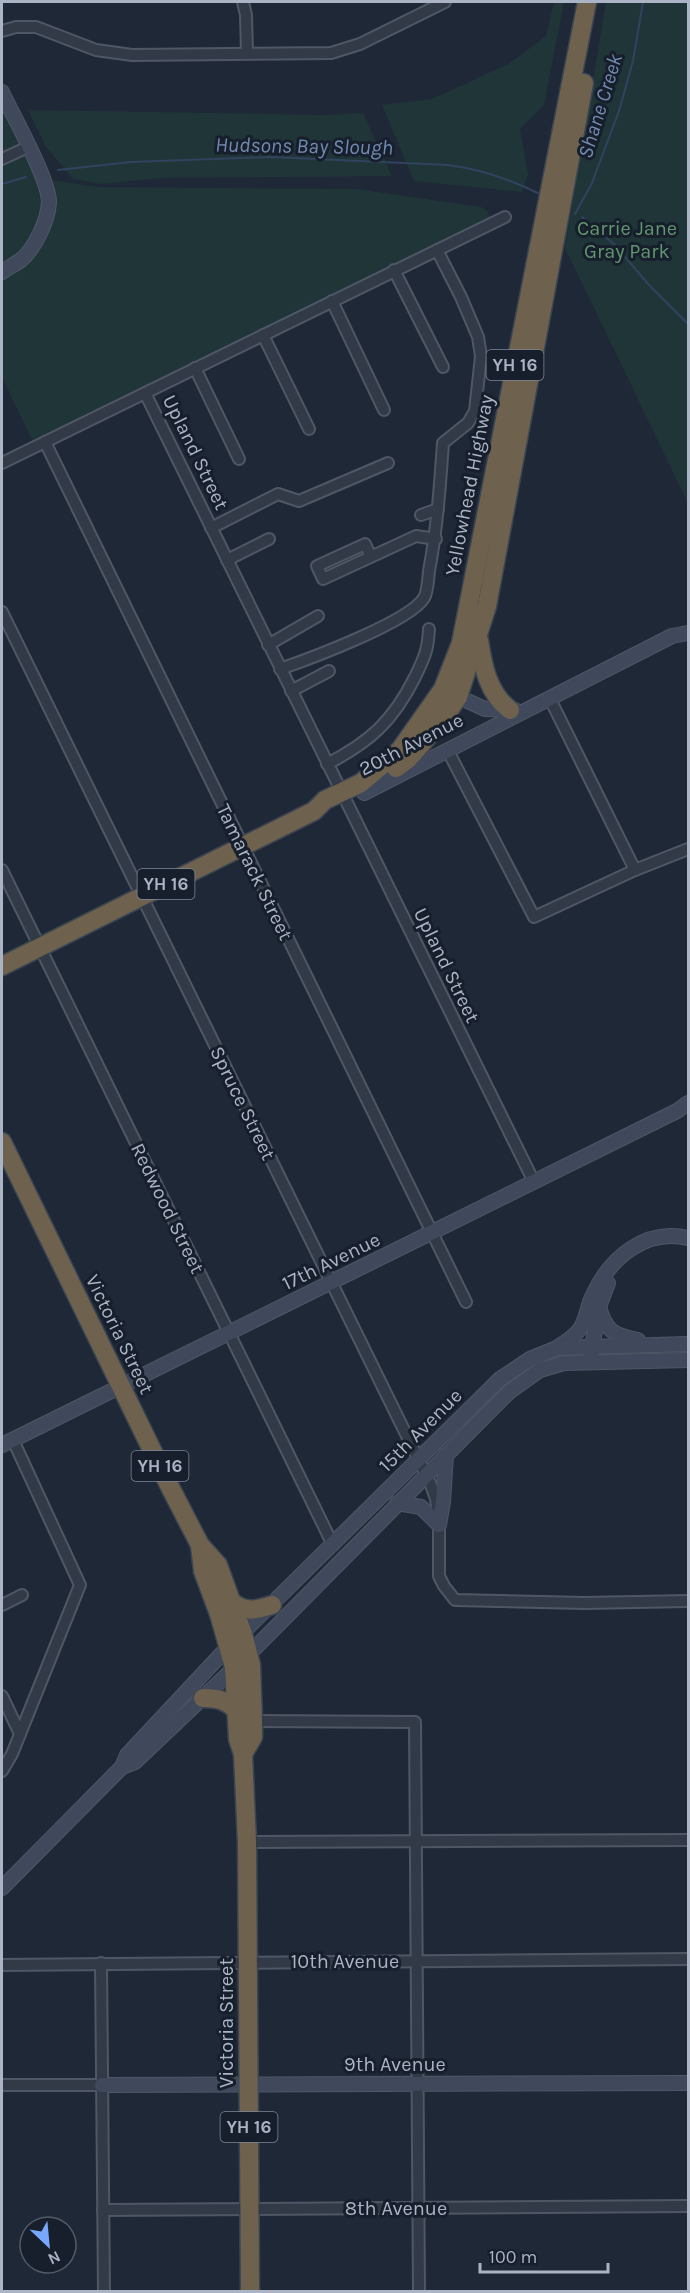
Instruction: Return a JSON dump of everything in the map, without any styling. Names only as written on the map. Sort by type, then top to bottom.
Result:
[{"type":"highway","name":"Yellowhead Highway","points":[[343,797],[400,750],[451,693],[587,2]]},
{"type":"highway","name":"Yellowhead Highway","points":[[364,793],[408,759],[441,722],[451,693],[478,638],[487,606],[598,2]]},
{"type":"highway","points":[[478,638],[485,675],[501,703],[518,710]]},
{"type":"highway","name":"20th Avenue","points":[[2,966],[314,811],[329,810],[343,797],[364,793]]},
{"type":"highway","points":[[2,976],[19,957]]},
{"type":"highway","name":"Victoria Street","points":[[2,1142],[200,1545],[218,1565],[249,1654],[253,1737],[243,1754]]},
{"type":"highway","name":"Victoria Street","points":[[200,1545],[203,1571],[219,1614],[234,1667],[238,1739],[243,1754],[247,1842],[250,2292]]},
{"type":"highway","points":[[232,1602],[239,1608],[248,1610],[272,1605]]},
{"type":"highway","points":[[203,1698],[217,1698],[228,1702],[236,1710]]},
{"type":"main road","points":[[2,92],[45,183],[49,202],[37,238],[23,258],[2,272]]},
{"type":"main road","name":"20th Avenue","points":[[364,793],[448,751],[518,710],[550,699],[672,636],[688,633]]},
{"type":"main road","name":"20th Avenue","points":[[451,693],[485,709],[518,710]]},
{"type":"main road","name":"17th Avenue","points":[[7,1442],[685,1108]]},
{"type":"main road","points":[[557,1348],[580,1329],[592,1296],[605,1271],[624,1252],[644,1241],[667,1236],[688,1238]]},
{"type":"main road","points":[[589,1362],[599,1307],[612,1276],[629,1258],[648,1249],[667,1245],[688,1247]]},
{"type":"main road","points":[[599,1307],[605,1323],[614,1333],[663,1345]]},
{"type":"main road","name":"15th Avenue","points":[[122,1767],[127,1755],[228,1647],[500,1379],[530,1359],[557,1348],[688,1344]]},
{"type":"main road","name":"15th Avenue","points":[[122,1767],[135,1762],[249,1654],[509,1392],[540,1370],[564,1363],[688,1360]]},
{"type":"main road","points":[[439,1525],[446,1455]]},
{"type":"main road","points":[[397,1503],[421,1507],[439,1525]]},
{"type":"main road","points":[[2,1888],[122,1767]]},
{"type":"main road","name":"9th Avenue","points":[[102,2085],[688,2083]]},
{"type":"street","points":[[243,2],[246,15],[247,53]]},
{"type":"street","points":[[2,31],[16,27],[36,27],[84,46],[120,54],[341,51],[445,2]]},
{"type":"street","points":[[2,159],[28,147]]},
{"type":"street","points":[[2,463],[505,217]]},
{"type":"street","points":[[280,669],[318,656],[371,632],[415,608],[425,597],[436,538],[443,443],[468,423],[475,411],[481,357],[478,337],[461,297],[436,250]]},
{"type":"street","points":[[394,270],[443,367]]},
{"type":"street","points":[[332,301],[384,410]]},
{"type":"street","points":[[263,335],[309,429]]},
{"type":"street","name":"Upland Street","points":[[195,368],[239,459]]},
{"type":"street","name":"Upland Street","points":[[145,393],[534,1182]]},
{"type":"street","name":"Tamarack Street","points":[[45,442],[466,1302]]},
{"type":"street","name":"Upland Street","points":[[211,528],[278,494],[299,501],[388,463]]},
{"type":"street","points":[[421,515],[438,509]]},
{"type":"street","points":[[371,557],[364,544],[317,566],[323,579],[371,557],[416,536],[436,538]]},
{"type":"street","points":[[227,561],[269,539]]},
{"type":"street","name":"Spruce Street","points":[[2,612],[332,1282],[436,1499],[439,1525],[439,1576],[444,1586],[455,1600],[585,1603],[688,1601]]},
{"type":"street","points":[[268,645],[318,616]]},
{"type":"street","points":[[327,764],[352,751],[379,729],[401,704],[428,651],[429,629]]},
{"type":"street","points":[[291,691],[329,671]]},
{"type":"street","points":[[550,699],[635,870]]},
{"type":"street","points":[[448,751],[534,917],[635,870],[688,849]]},
{"type":"street","name":"Redwood Street","points":[[2,870],[333,1545]]},
{"type":"street","points":[[2,1771],[12,1754],[80,1585],[7,1442]]},
{"type":"street","points":[[2,1605],[22,1595]]},
{"type":"street","points":[[2,1696],[20,1734]]},
{"type":"street","points":[[253,1721],[415,1722],[419,2292]]},
{"type":"street","points":[[247,1842],[688,1840]]},
{"type":"street","name":"10th Avenue","points":[[2,1965],[688,1959]]},
{"type":"street","points":[[101,1963],[104,2292]]},
{"type":"street","points":[[2,2085],[102,2085]]},
{"type":"street","name":"8th Avenue","points":[[103,2210],[688,2206]]},
{"type":"green space","points":[[554,2],[564,2],[544,105],[520,129],[528,175],[522,192],[414,181],[382,105],[432,99],[510,63],[546,36]]},
{"type":"green space","name":"Carrie Jane Gray Park","points":[[606,2],[688,2],[688,503],[565,248]]},
{"type":"green space","points":[[2,91],[39,178],[97,187],[357,189],[481,207],[487,210],[492,221],[142,397],[32,440],[2,377]]},
{"type":"green space","points":[[28,110],[327,115],[363,113],[392,176],[162,178],[101,184],[73,179],[46,147]]},
{"type":"waterway","name":"Shane Creek","points":[[575,214],[592,183],[619,111],[633,61],[643,2]]},
{"type":"waterway","name":"Hudsons Bay Slough","points":[[58,170],[131,162],[272,157],[448,165],[496,176],[542,195]]},
{"type":"waterway","name":"Hudsons Bay Slough","points":[[2,184],[26,177]]},
{"type":"waterway","name":"Hudsons Bay Slough","points":[[582,217],[615,245],[649,285],[688,324]]}]
